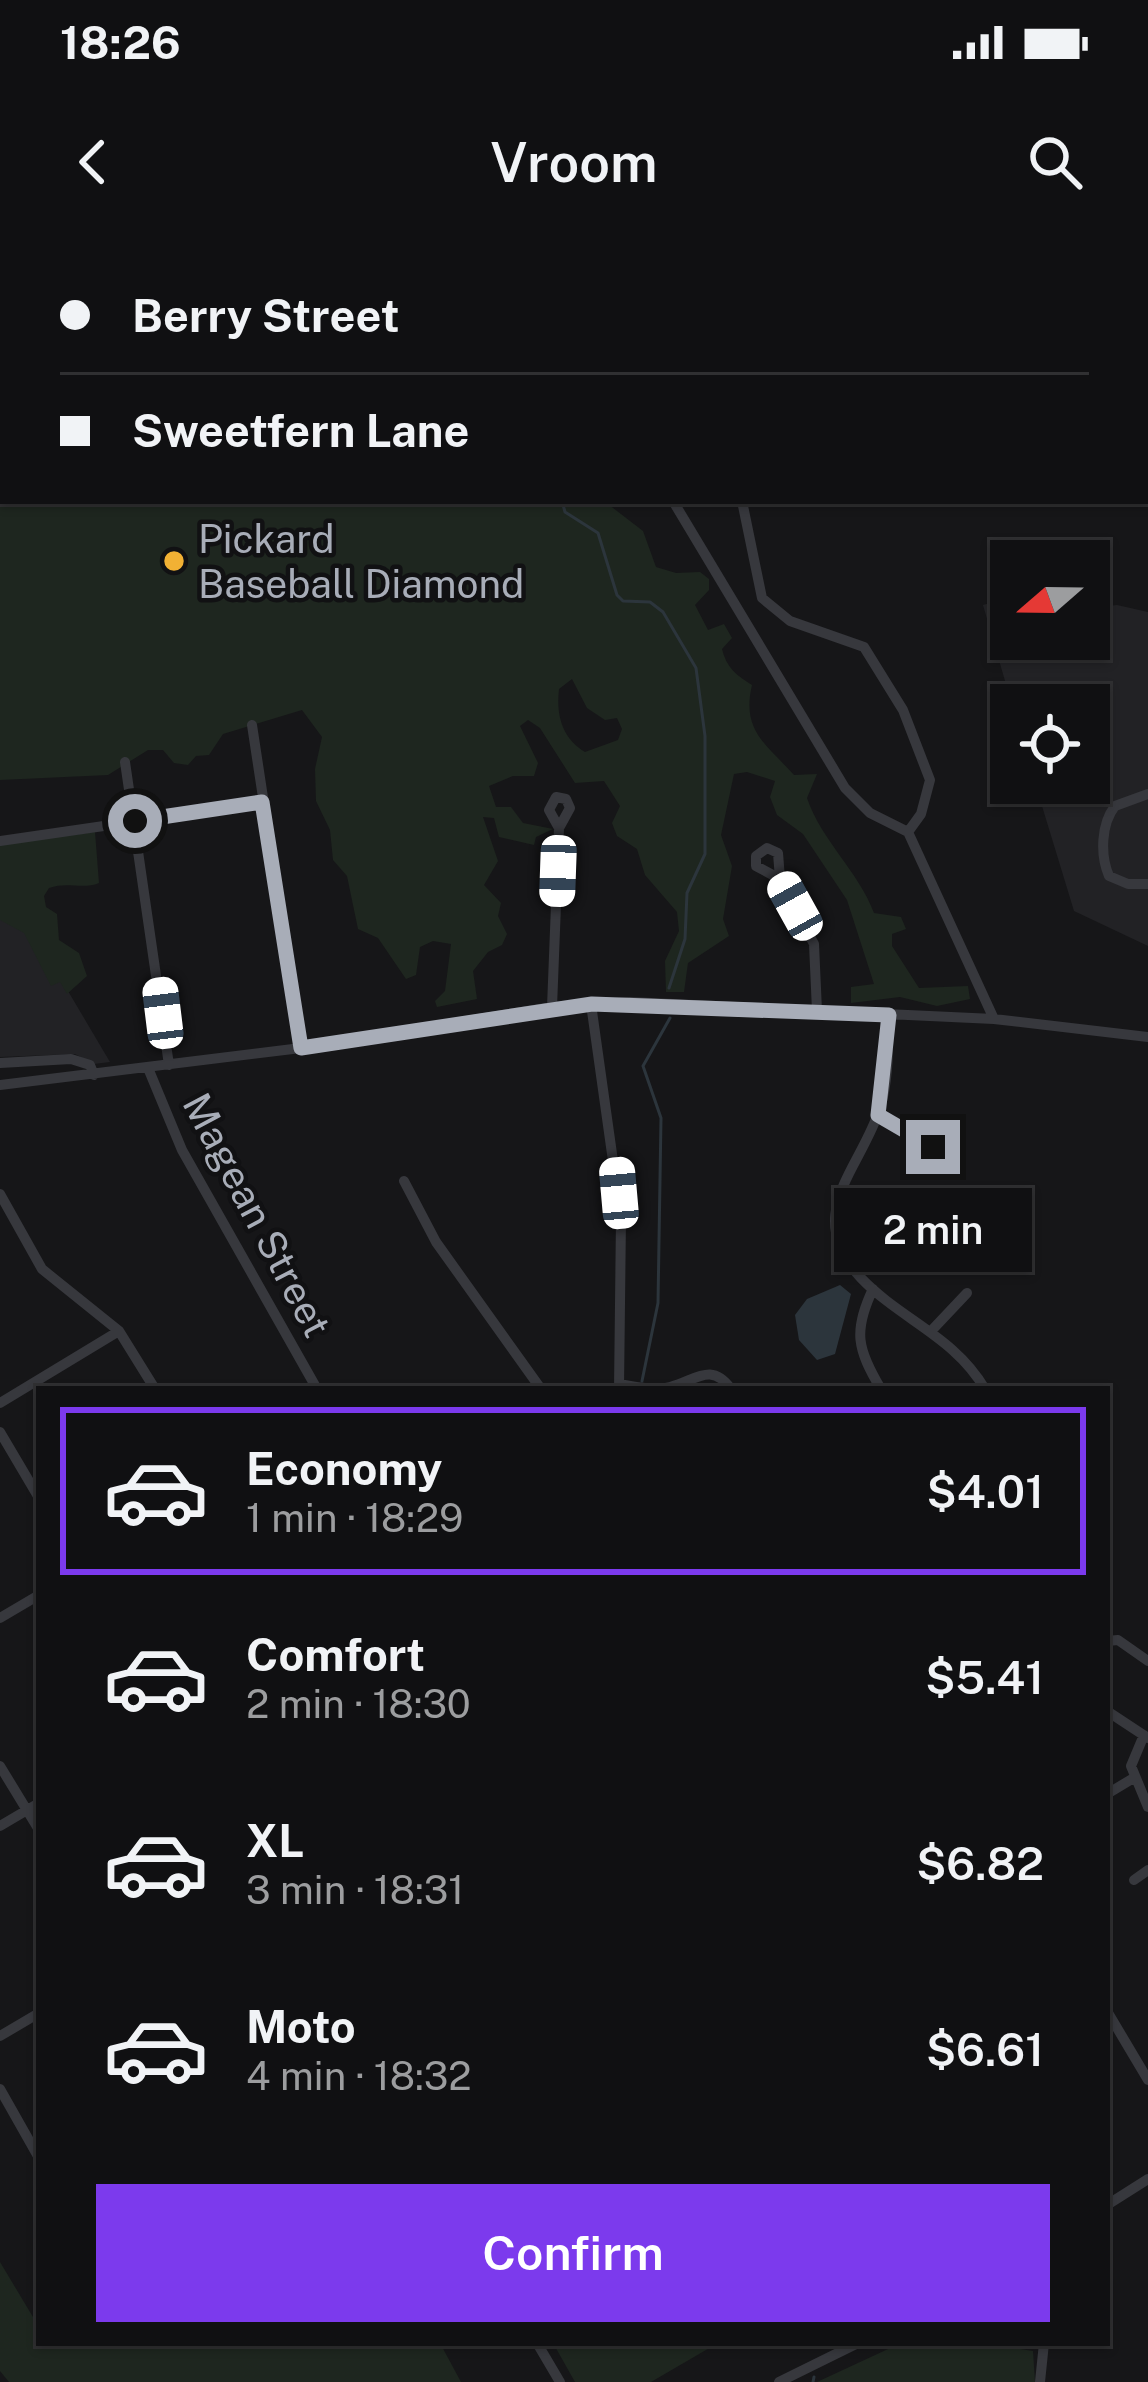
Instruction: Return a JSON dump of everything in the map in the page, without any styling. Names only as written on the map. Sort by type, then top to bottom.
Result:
[{"type":"street","points":[[675,504],[845,788],[870,813],[908,832],[994,1019]]},
{"type":"street","points":[[743,504],[762,598],[790,621],[864,647],[903,710],[930,780],[921,814],[908,832]]},
{"type":"street","points":[[252,725],[301,1048]]},
{"type":"street","points":[[125,762],[169,1065]]},
{"type":"street","points":[[1148,794],[1115,806],[1108,815],[1103,850],[1109,876],[1128,884],[1148,884]]},
{"type":"street","points":[[0,842],[262,802]]},
{"type":"street","points":[[552,1007],[560,828]]},
{"type":"street","points":[[781,879],[817,954],[817,1011]]},
{"type":"street","points":[[592,1004],[621,1218],[620,1386]]},
{"type":"street","points":[[0,1085],[301,1048],[592,1004],[994,1019],[1148,1037]]},
{"type":"street","points":[[889,1015],[878,1115],[839,1192],[836,1224],[844,1254],[873,1288],[959,1352],[983,1386]]},
{"type":"street","points":[[0,1064],[82,1060],[94,1075]]},
{"type":"street","name":"Magean Street","points":[[148,1067],[182,1150],[314,1386]]},
{"type":"street","points":[[878,1115],[933,1147]]},
{"type":"street","points":[[404,1181],[447,1257],[539,1386]]},
{"type":"street","points":[[0,1194],[42,1269],[119,1331],[152,1386]]},
{"type":"street","points":[[836,1224],[889,1219],[914,1196]]},
{"type":"street","points":[[873,1288],[859,1319],[857,1342],[879,1386]]},
{"type":"street","points":[[933,1329],[967,1293]]},
{"type":"street","points":[[0,1403],[119,1331]]},
{"type":"street","points":[[668,1386],[706,1372],[723,1378],[729,1386]]},
{"type":"street","points":[[0,1432],[36,1493]]},
{"type":"street","points":[[0,1618],[36,1597]]},
{"type":"street","points":[[1110,1641],[1118,1640],[1148,1661]]},
{"type":"street","points":[[1110,1713],[1146,1737],[1131,1762],[1132,1779],[1148,1807]]},
{"type":"street","points":[[0,1766],[33,1806],[0,1826]]},
{"type":"street","points":[[1110,1792],[1132,1779]]},
{"type":"street","points":[[1134,1880],[1148,1870]]},
{"type":"street","points":[[0,2036],[36,2015]]},
{"type":"street","points":[[1110,2016],[1148,2080]]},
{"type":"street","points":[[0,2089],[36,2153]]},
{"type":"street","points":[[1110,2203],[1148,2179]]},
{"type":"street","points":[[539,2346],[560,2382]]},
{"type":"street","points":[[779,2382],[852,2346]]},
{"type":"street","points":[[1040,2382],[1044,2346]]},
{"type":"shaded area","points":[[0,504],[608,504],[643,531],[656,567],[676,573],[700,572],[709,579],[709,590],[695,605],[708,630],[724,624],[732,638],[722,649],[733,670],[752,685],[750,714],[759,736],[794,775],[817,774],[807,798],[813,813],[874,913],[901,917],[906,929],[892,934],[892,946],[919,988],[968,986],[970,999],[937,1006],[900,997],[851,1003],[851,987],[874,984],[847,900],[803,834],[777,815],[770,797],[775,781],[747,772],[734,774],[721,835],[732,866],[723,919],[729,936],[688,963],[684,992],[666,992],[665,961],[679,931],[677,912],[645,875],[637,849],[617,836],[612,823],[620,806],[604,781],[575,783],[540,728],[528,720],[520,726],[538,763],[534,776],[513,776],[489,786],[496,807],[511,807],[523,823],[553,829],[536,837],[534,845],[499,837],[494,818],[483,817],[498,861],[484,885],[501,903],[498,916],[507,934],[502,945],[488,952],[473,971],[477,999],[437,1007],[435,1001],[445,991],[451,944],[433,941],[420,947],[416,975],[406,979],[378,938],[358,929],[347,876],[333,860],[330,830],[316,801],[315,769],[322,737],[302,710],[223,734],[209,755],[196,756],[188,765],[174,763],[163,750],[148,750],[108,775],[0,780]],"holes":[[[572,679],[587,708],[605,720],[617,718],[622,729],[618,740],[585,752],[562,725],[559,689]]]},
{"type":"shaded area","points":[[990,603],[990,629],[983,605]]},
{"type":"shaded area","points":[[1110,606],[1148,612],[1148,946],[1074,911],[1041,804],[1110,804],[1110,684],[1006,684],[999,660],[1110,660]]},
{"type":"shaded area","points":[[95,832],[99,883],[56,886],[44,896],[46,907],[57,914],[59,940],[79,953],[87,976],[67,994],[60,982],[51,986],[24,933],[0,920],[0,844]]},
{"type":"shaded area","points":[[0,876],[110,1062],[94,1064],[75,1054],[0,1057]]},
{"type":"shaded area","points":[[840,1285],[851,1294],[835,1354],[817,1360],[799,1340],[795,1315],[807,1299]]},
{"type":"shaded area","points":[[0,2262],[36,2316],[36,2346],[442,2346],[461,2382],[9,2382],[0,2371]]},
{"type":"shaded area","points":[[555,2346],[713,2346],[651,2382],[575,2382]]},
{"type":"shaded area","points":[[895,2346],[1001,2346],[1033,2351],[1035,2382],[817,2382]]},
{"type":"waterway","points":[[563,504],[565,512],[598,533],[617,595],[623,601],[650,602],[663,612],[696,668],[705,736],[705,854],[687,893],[685,939],[669,988]]},
{"type":"waterway","points":[[642,1381],[658,1303],[661,1118],[643,1066],[670,1018]]},
{"type":"waterway","points":[[813,2382],[814,2377]]},
{"type":"place","name":"Pickard Baseball Diamond","points":[[174,561]]},
{"type":"route","points":[[135,821],[262,802],[301,1048],[592,1004],[889,1015],[878,1115],[933,1147]]}]
